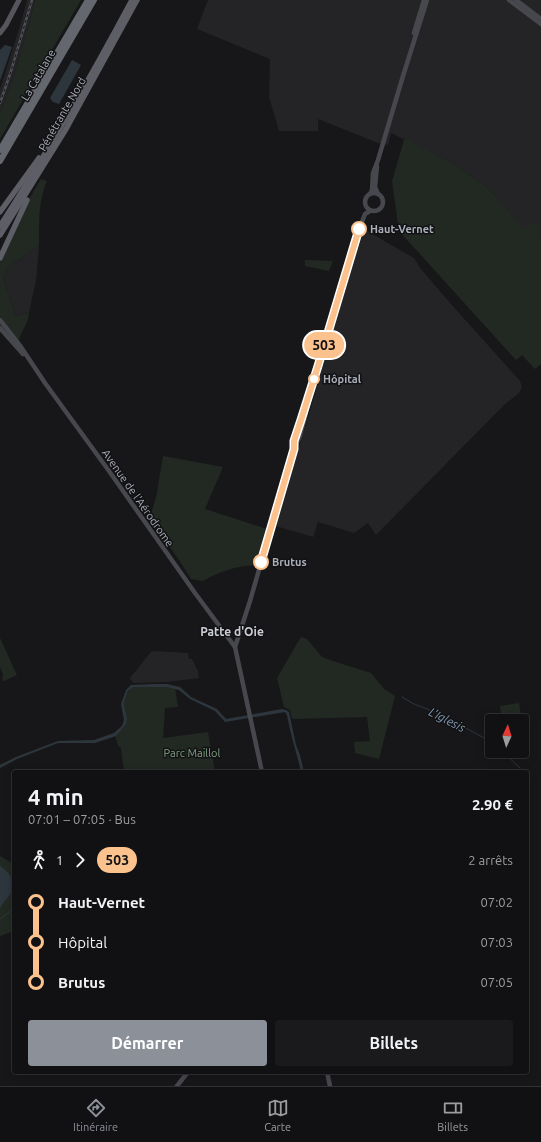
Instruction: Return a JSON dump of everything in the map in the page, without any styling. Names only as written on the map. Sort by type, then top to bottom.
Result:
[{"type":"highway","name":"La Catalane","points":[[0,150],[88,0]]},
{"type":"highway","name":"La Catalane","points":[[0,161],[94,0]]},
{"type":"highway","name":"Pénétrante Nord","points":[[0,226],[28,184],[95,68],[131,0]]},
{"type":"highway","name":"Pénétrante Nord","points":[[0,235],[66,129],[137,0]]},
{"type":"highway","points":[[0,212],[46,147],[95,68]]},
{"type":"highway","points":[[0,258],[24,205],[66,129]]},
{"type":"main road","points":[[0,29],[18,0]]},
{"type":"main road","points":[[0,33],[6,25],[18,0]]},
{"type":"main road","points":[[409,56],[411,43],[424,0]]},
{"type":"main road","points":[[358,232],[358,226],[365,206],[365,199],[372,190],[373,173],[427,0]]},
{"type":"main road","points":[[509,0],[541,24]]},
{"type":"main road","points":[[516,0],[541,19]]},
{"type":"main road","points":[[365,206],[370,211],[376,212],[382,206],[382,198],[378,194],[375,187],[378,160]]},
{"type":"main road","points":[[370,194],[378,194]]},
{"type":"main road","points":[[262,770],[235,647],[250,601],[294,449],[294,441],[358,232],[365,214],[370,211]]},
{"type":"main road","name":"Avenue de l'Aérodrome","points":[[0,320],[21,347],[177,569],[235,647]]},
{"type":"main road","name":"Avenue de l'Aérodrome","points":[[0,328],[28,359]]},
{"type":"main road","points":[[177,1086],[186,1074]]},
{"type":"main road","points":[[327,1074],[330,1086]]},
{"type":"shaded area","points":[[27,0],[35,0],[15,73],[0,114],[0,89]]},
{"type":"shaded area","points":[[208,0],[541,0],[541,241],[524,230],[489,189],[456,165],[391,133],[388,145],[378,143],[318,119],[318,131],[279,131],[269,97],[270,59],[197,29]]},
{"type":"shaded area","points":[[5,45],[12,47],[0,81],[0,50]]},
{"type":"shaded area","points":[[72,60],[81,65],[59,104],[53,102],[50,98]]},
{"type":"shaded area","points":[[362,228],[414,258],[421,269],[451,304],[520,381],[522,387],[519,393],[504,405],[376,535],[368,523],[354,533],[318,522],[313,537],[276,526]]},
{"type":"shaded area","points":[[39,246],[36,281],[29,312],[16,317],[3,279],[8,267]]},
{"type":"shaded area","points":[[151,652],[188,653],[189,659],[192,659],[198,671],[199,678],[167,682],[133,683],[130,678]]},
{"type":"shaded area","points":[[167,684],[180,687],[191,697],[217,709],[226,719],[282,709],[286,710],[289,712],[296,745],[304,770],[300,770],[285,712],[225,722],[215,711],[190,699],[179,690],[167,687],[133,687],[128,691],[124,701],[127,718],[126,724],[116,736],[95,743],[58,743],[17,759],[0,768],[0,765],[16,757],[58,741],[94,740],[114,733],[122,726],[124,720],[121,704],[126,690],[131,685]]},
{"type":"shaded area","points":[[0,866],[10,875],[12,879],[12,892],[0,909]]},
{"type":"green space","points":[[35,0],[81,0],[0,139],[0,114],[15,73]]},
{"type":"green space","points":[[406,139],[456,165],[489,189],[524,229],[538,220],[541,241],[541,364],[535,369],[522,355],[516,360],[399,231],[392,181],[404,140]]},
{"type":"green space","points":[[41,179],[47,181],[42,196],[39,221],[39,246],[8,267],[3,279],[16,317],[29,312],[28,320],[19,342],[0,316],[0,262],[25,206]]},
{"type":"green space","points":[[305,260],[333,261],[329,271],[305,266]]},
{"type":"green space","points":[[163,456],[223,467],[205,509],[267,529],[256,565],[229,570],[216,574],[203,581],[191,579],[153,523],[149,520],[156,498]]},
{"type":"green space","points":[[301,637],[307,639],[322,657],[371,673],[384,689],[395,696],[379,759],[355,753],[354,742],[370,741],[367,717],[292,719],[290,710],[284,707],[277,678]]},
{"type":"green space","points":[[0,638],[17,675],[4,681],[2,681],[3,675],[0,667]]},
{"type":"green space","name":"Parc Maillol","points":[[158,685],[175,688],[178,707],[165,708],[163,738],[208,732],[215,770],[124,770],[121,748],[118,746],[115,735],[126,724],[123,704],[126,695],[133,686]]},
{"type":"green space","points":[[519,703],[521,714],[501,714],[500,706]]},
{"type":"green space","points":[[0,856],[12,863],[12,932],[0,936]]},
{"type":"waterway","name":"L'Iglesis","points":[[402,697],[414,704],[437,713],[485,738]]},
{"type":"waterway","name":"L'Iglesis","points":[[509,758],[520,768]]},
{"type":"waterway","points":[[0,919],[12,910]]},
{"type":"railway","points":[[0,103],[32,0]]},
{"type":"bus line","name":"503","points":[[261,562],[294,449],[294,441],[359,229]]},
{"type":"place","name":"Haut-Vernet","points":[[359,229]]},
{"type":"place","name":"Hôpital","points":[[314,379]]},
{"type":"place","name":"Brutus","points":[[261,562]]},
{"type":"district","name":"Patte d'Oie","points":[[232,632]]}]
